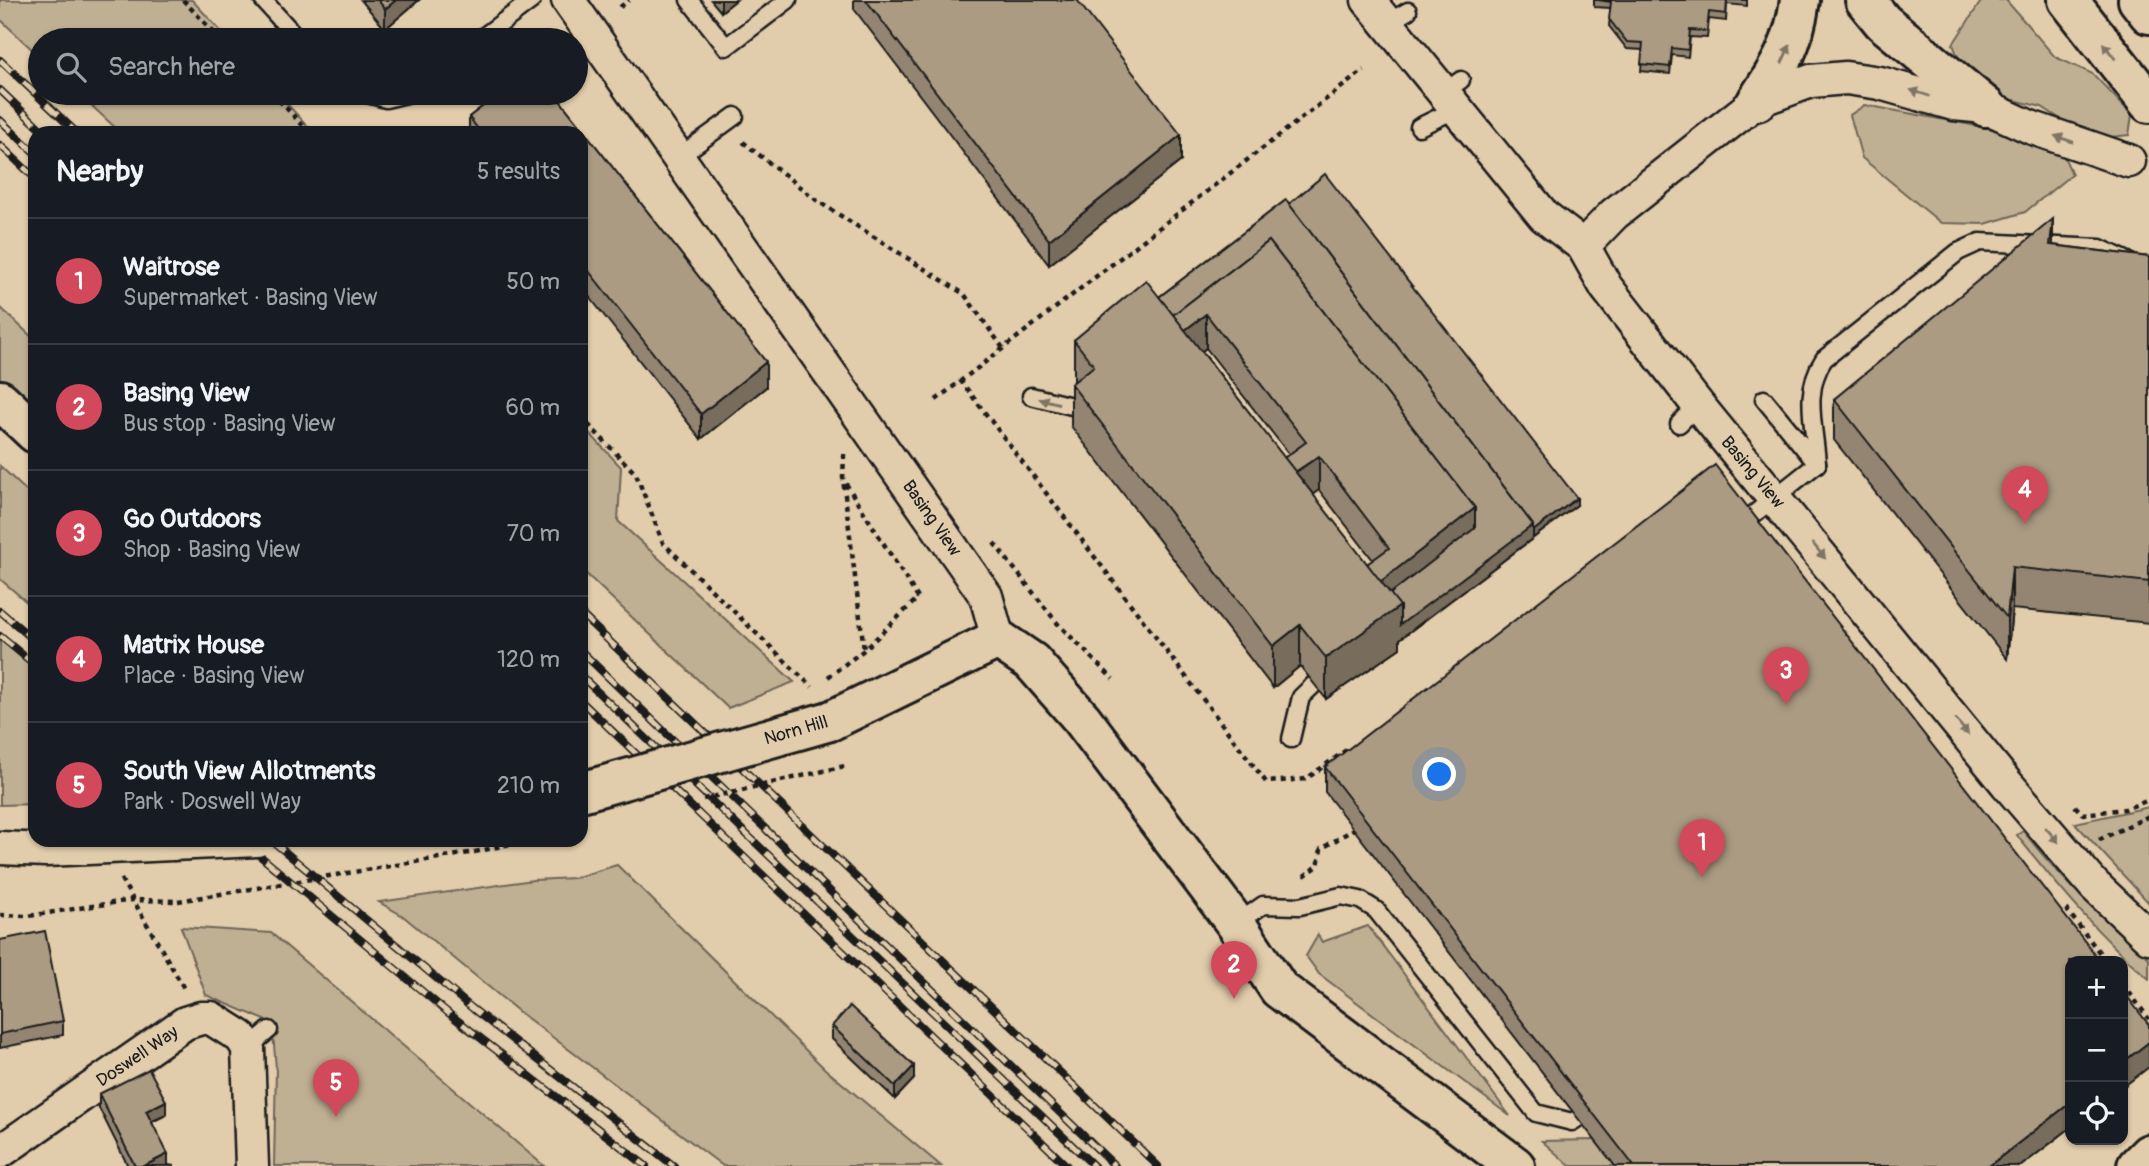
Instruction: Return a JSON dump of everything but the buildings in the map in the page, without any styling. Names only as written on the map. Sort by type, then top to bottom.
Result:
[{"type":"street","name":"Basing View","points":[[568,0],[680,156],[986,596],[998,639]]},
{"type":"street","points":[[1757,101],[1780,66],[1795,33],[1800,0]]},
{"type":"street","points":[[1865,0],[1883,22],[1986,107],[2030,127],[2129,161]]},
{"type":"street","points":[[2068,0],[2149,103]]},
{"type":"street","points":[[2138,0],[2149,14]]},
{"type":"street","name":"Basing View","points":[[1387,12],[1544,216],[1583,246],[1606,287],[1689,415],[2094,885],[2149,937]]},
{"type":"street","points":[[1583,246],[1623,206],[1757,101],[1811,81],[1846,78],[1913,90],[1954,104],[1986,107]]},
{"type":"street","points":[[0,400],[28,426]]},
{"type":"street","points":[[998,639],[1032,662],[1082,719],[1236,924],[1279,989],[1515,1166]]},
{"type":"street","name":"Norn Hill","points":[[588,790],[830,721],[998,639]]},
{"type":"street","points":[[0,848],[46,850],[109,847]]},
{"type":"street","points":[[201,1018],[218,1021],[241,1037],[259,1039],[253,1166]]},
{"type":"street","name":"Doswell Way","points":[[0,1152],[159,1040],[185,1023],[201,1018]]},
{"type":"street","points":[[2137,1166],[2149,1154]]},
{"type":"lane","points":[[263,0],[288,28]]},
{"type":"lane","points":[[495,28],[532,0]]},
{"type":"lane","points":[[689,0],[726,47],[788,0]]},
{"type":"lane","points":[[1419,127],[1444,83]]},
{"type":"lane","points":[[680,156],[735,116]]},
{"type":"lane","points":[[1817,464],[1809,397],[1820,366],[1969,245],[1980,242],[2100,248],[2129,261],[2142,275]]},
{"type":"lane","points":[[1031,396],[1076,407],[1098,392]]},
{"type":"lane","points":[[1764,399],[1817,464]]},
{"type":"lane","points":[[1765,506],[1817,464]]},
{"type":"lane","points":[[1291,739],[1301,697],[1341,661]]},
{"type":"lane","points":[[1236,924],[1263,905],[1300,906],[1341,896],[1360,900],[1376,910],[1536,1112],[1572,1122],[1611,1095]]},
{"type":"path","points":[[183,0],[210,28]]},
{"type":"path","points":[[620,8],[629,0]]},
{"type":"path","points":[[936,400],[1364,69]]},
{"type":"path","points":[[283,105],[303,126]]},
{"type":"path","points":[[732,147],[740,140],[819,202],[964,294],[1003,348]]},
{"type":"path","points":[[960,380],[1266,782],[1306,779],[1360,740]]},
{"type":"path","points":[[588,424],[636,474],[663,543],[812,687],[864,650],[918,598],[843,479]]},
{"type":"path","points":[[844,454],[843,479],[864,650]]},
{"type":"path","points":[[991,539],[1058,624],[1113,678]]},
{"type":"path","points":[[700,800],[845,766]]},
{"type":"path","points":[[2074,805],[2083,814],[2125,809],[2149,800]]},
{"type":"path","points":[[2097,841],[2149,816]]},
{"type":"path","points":[[1300,879],[1318,866],[1321,849],[1363,824]]},
{"type":"path","points":[[0,915],[28,916],[132,900],[178,901],[497,847]]},
{"type":"path","points":[[120,877],[201,1018]]},
{"type":"path","points":[[2128,991],[2149,1019]]},
{"type":"shaded area","points":[[0,0],[192,0],[218,28],[28,28],[28,46],[0,19]]},
{"type":"shaded area","points":[[1982,0],[2006,0],[2055,57],[2093,74],[2132,115],[2129,135],[2091,139],[2042,107],[1970,89],[1953,44]]},
{"type":"shaded area","points":[[91,105],[288,105],[308,126],[113,126]]},
{"type":"shaded area","points":[[1865,105],[1993,129],[2060,148],[2072,174],[2025,212],[1985,224],[1941,223],[1862,158],[1850,115]]},
{"type":"shaded area","points":[[0,307],[28,333],[28,406],[0,380]]},
{"type":"shaded area","points":[[588,432],[621,467],[618,521],[794,682],[728,708],[588,576]]},
{"type":"shaded area","points":[[0,466],[28,492],[28,603],[0,579]]},
{"type":"shaded area","points":[[0,636],[28,659],[28,804],[0,805]]},
{"type":"shaded area","points":[[2149,807],[2149,903],[2075,823]]},
{"type":"shaded area","points":[[2023,831],[2083,898],[2149,958],[2149,979],[2097,929],[2017,835]]},
{"type":"shaded area","points":[[617,865],[825,1069],[941,1166],[723,1166],[518,1011],[403,916],[379,902],[533,880],[574,878]]},
{"type":"shaded area","points":[[1368,926],[1510,1116],[1319,974],[1306,956],[1318,935],[1322,942]]},
{"type":"shaded area","points":[[181,927],[271,933],[544,1166],[274,1166],[276,1068],[272,1023],[206,995]]},
{"type":"shaded area","points":[[1595,1140],[1615,1166],[1570,1166],[1542,1141]]},
{"type":"railway","points":[[0,60],[28,87]]},
{"type":"railway","points":[[0,90],[38,126]]},
{"type":"railway","points":[[47,105],[70,126]]},
{"type":"railway","points":[[0,120],[28,146]]},
{"type":"railway","points":[[0,145],[28,171]]},
{"type":"railway","points":[[0,611],[28,635]]},
{"type":"railway","points":[[588,621],[1158,1166]]},
{"type":"railway","points":[[0,636],[28,659]]},
{"type":"railway","points":[[588,658],[1115,1166]]},
{"type":"railway","points":[[588,683],[1094,1166]]},
{"type":"railway","points":[[588,708],[1067,1166]]},
{"type":"railway","points":[[249,847],[452,1016],[646,1166]]},
{"type":"railway","points":[[279,847],[473,1009],[674,1166]]},
{"type":"place","name":"Matrix House","points":[[2025,524]]},
{"type":"place","name":"Go Outdoors","points":[[1786,705]]},
{"type":"place","name":"Waitrose","points":[[1702,877]]},
{"type":"place","name":"Basing View","points":[[1234,999]]},
{"type":"place","name":"South View Allotments","points":[[336,1117]]}]
